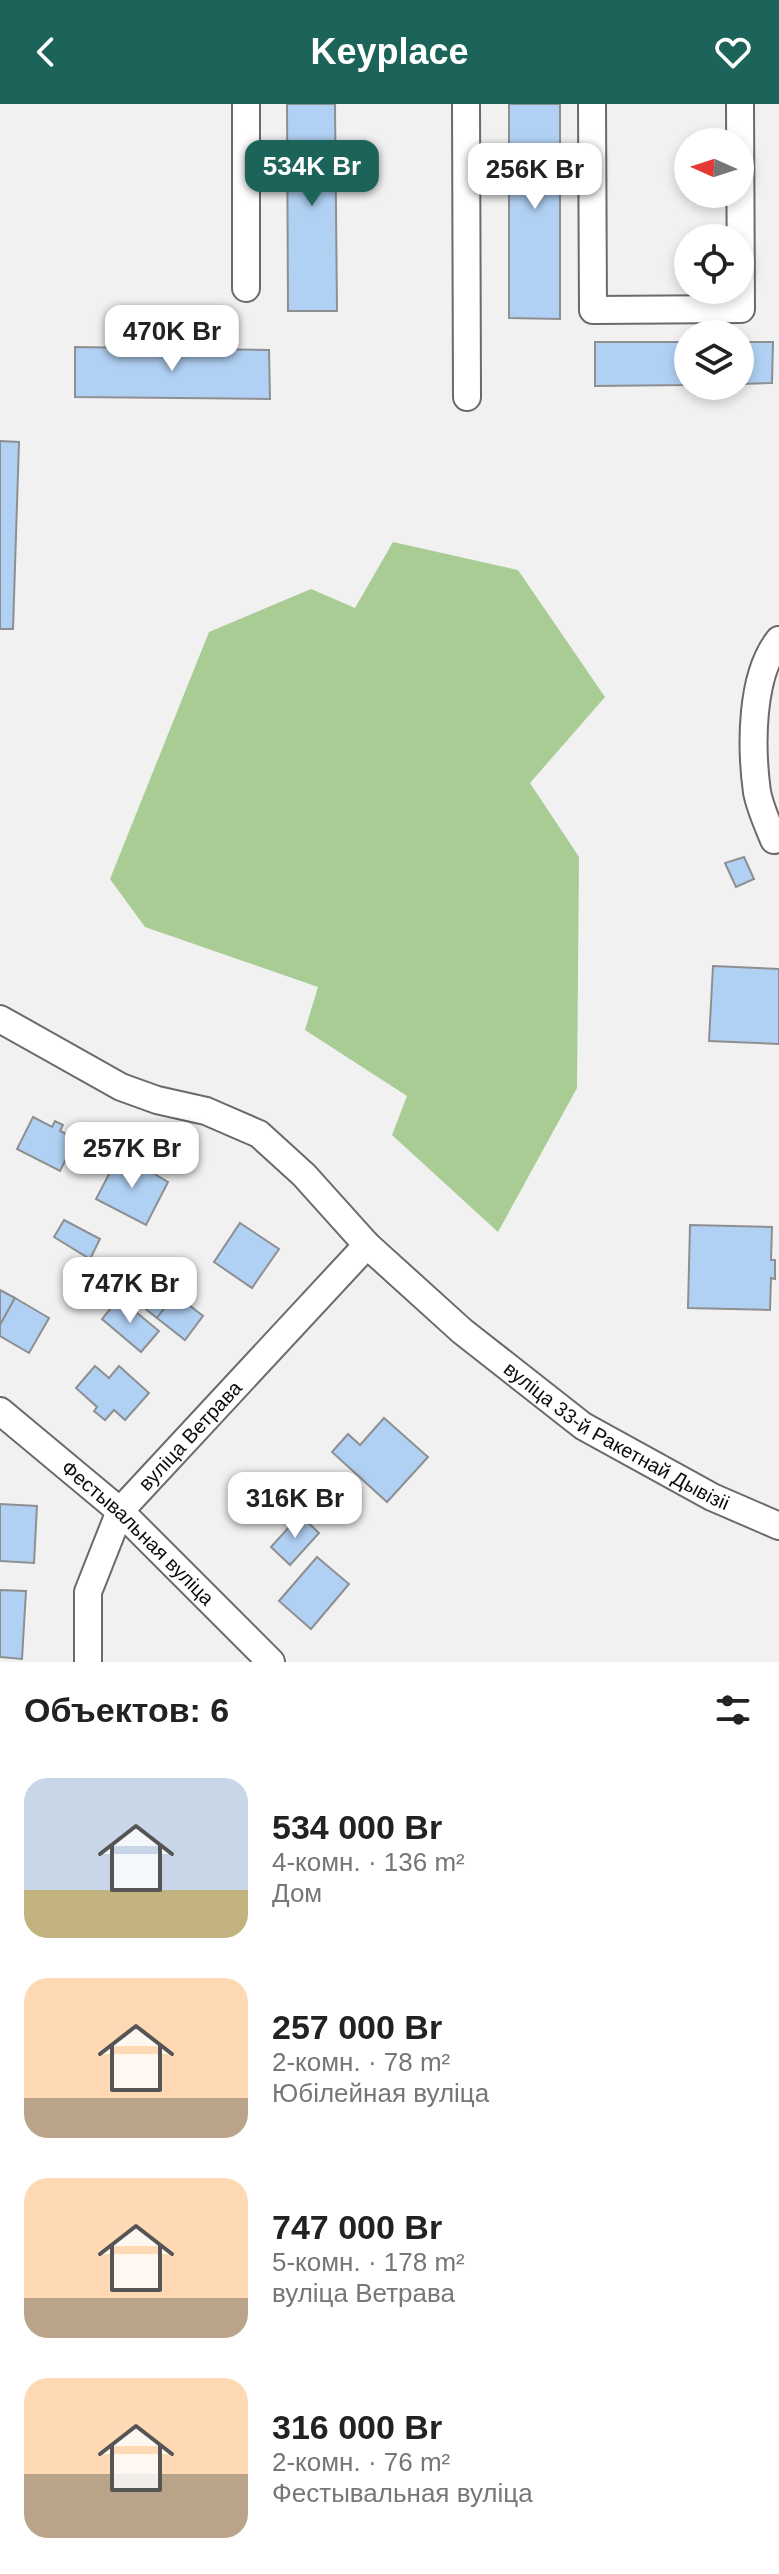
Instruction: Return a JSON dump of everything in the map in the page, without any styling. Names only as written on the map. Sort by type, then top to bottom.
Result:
[{"type":"street","points":[[246,104],[246,288]]},
{"type":"street","points":[[466,104],[467,397]]},
{"type":"street","points":[[592,104],[593,310],[741,309],[740,104]]},
{"type":"street","points":[[774,840],[757,795],[756,730],[758,679],[766,657],[779,640]]},
{"type":"street","name":"вуліца 33-й Ракетнай Дывізіі","points":[[0,1019],[121,1087],[157,1100],[206,1111],[259,1134],[304,1175],[367,1245],[462,1331],[583,1426],[712,1497],[779,1526]]},
{"type":"street","name":"вуліца Ветрава","points":[[88,1662],[88,1592],[120,1511],[367,1245]]},
{"type":"street","name":"Фестывальная вуліца","points":[[0,1411],[120,1511],[271,1662]]},
{"type":"green space","points":[[393,542],[518,570],[605,697],[530,783],[579,857],[577,1088],[498,1232],[392,1135],[407,1096],[305,1030],[318,987],[145,927],[110,879],[209,632],[311,589],[355,608]]},
{"type":"building","points":[[287,104],[335,104],[337,311],[288,311]]},
{"type":"building","points":[[509,104],[560,104],[560,319],[509,318]]},
{"type":"building","points":[[595,342],[674,342],[674,385],[595,386]]},
{"type":"building","points":[[754,342],[773,342],[772,383],[754,384]]},
{"type":"building","points":[[75,347],[269,350],[270,399],[75,397]]},
{"type":"building","points":[[0,441],[19,442],[13,629],[0,629]]},
{"type":"building","points":[[744,857],[754,879],[736,887],[725,863]]},
{"type":"building","points":[[713,966],[779,969],[779,1044],[709,1041]]},
{"type":"building","points":[[33,1117],[52,1127],[55,1121],[63,1125],[60,1131],[76,1139],[60,1171],[17,1149]]},
{"type":"building","points":[[120,1153],[168,1182],[146,1225],[96,1199]]},
{"type":"building","points":[[64,1220],[100,1239],[90,1259],[54,1237]]},
{"type":"building","points":[[240,1223],[279,1249],[252,1288],[214,1262]]},
{"type":"building","points":[[690,1225],[772,1227],[771,1260],[775,1260],[775,1279],[771,1278],[770,1310],[688,1308]]},
{"type":"building","points":[[150,1274],[175,1294],[157,1318],[132,1298]]},
{"type":"building","points":[[0,1290],[15,1298],[0,1325]]},
{"type":"building","points":[[175,1294],[203,1316],[185,1340],[157,1318]]},
{"type":"building","points":[[15,1298],[49,1318],[29,1353],[0,1336],[0,1325]]},
{"type":"building","points":[[119,1298],[159,1331],[141,1352],[102,1319]]},
{"type":"building","points":[[95,1366],[109,1378],[119,1366],[149,1393],[125,1420],[114,1410],[105,1420],[94,1411],[97,1407],[76,1388]]},
{"type":"building","points":[[384,1418],[428,1457],[387,1502],[332,1452],[348,1434],[360,1445]]},
{"type":"building","points":[[0,1504],[37,1506],[34,1563],[0,1561]]},
{"type":"building","points":[[300,1515],[319,1533],[290,1565],[271,1547]]},
{"type":"building","points":[[317,1557],[349,1584],[311,1629],[279,1601]]},
{"type":"building","points":[[0,1590],[26,1591],[22,1659],[0,1657]]}]
